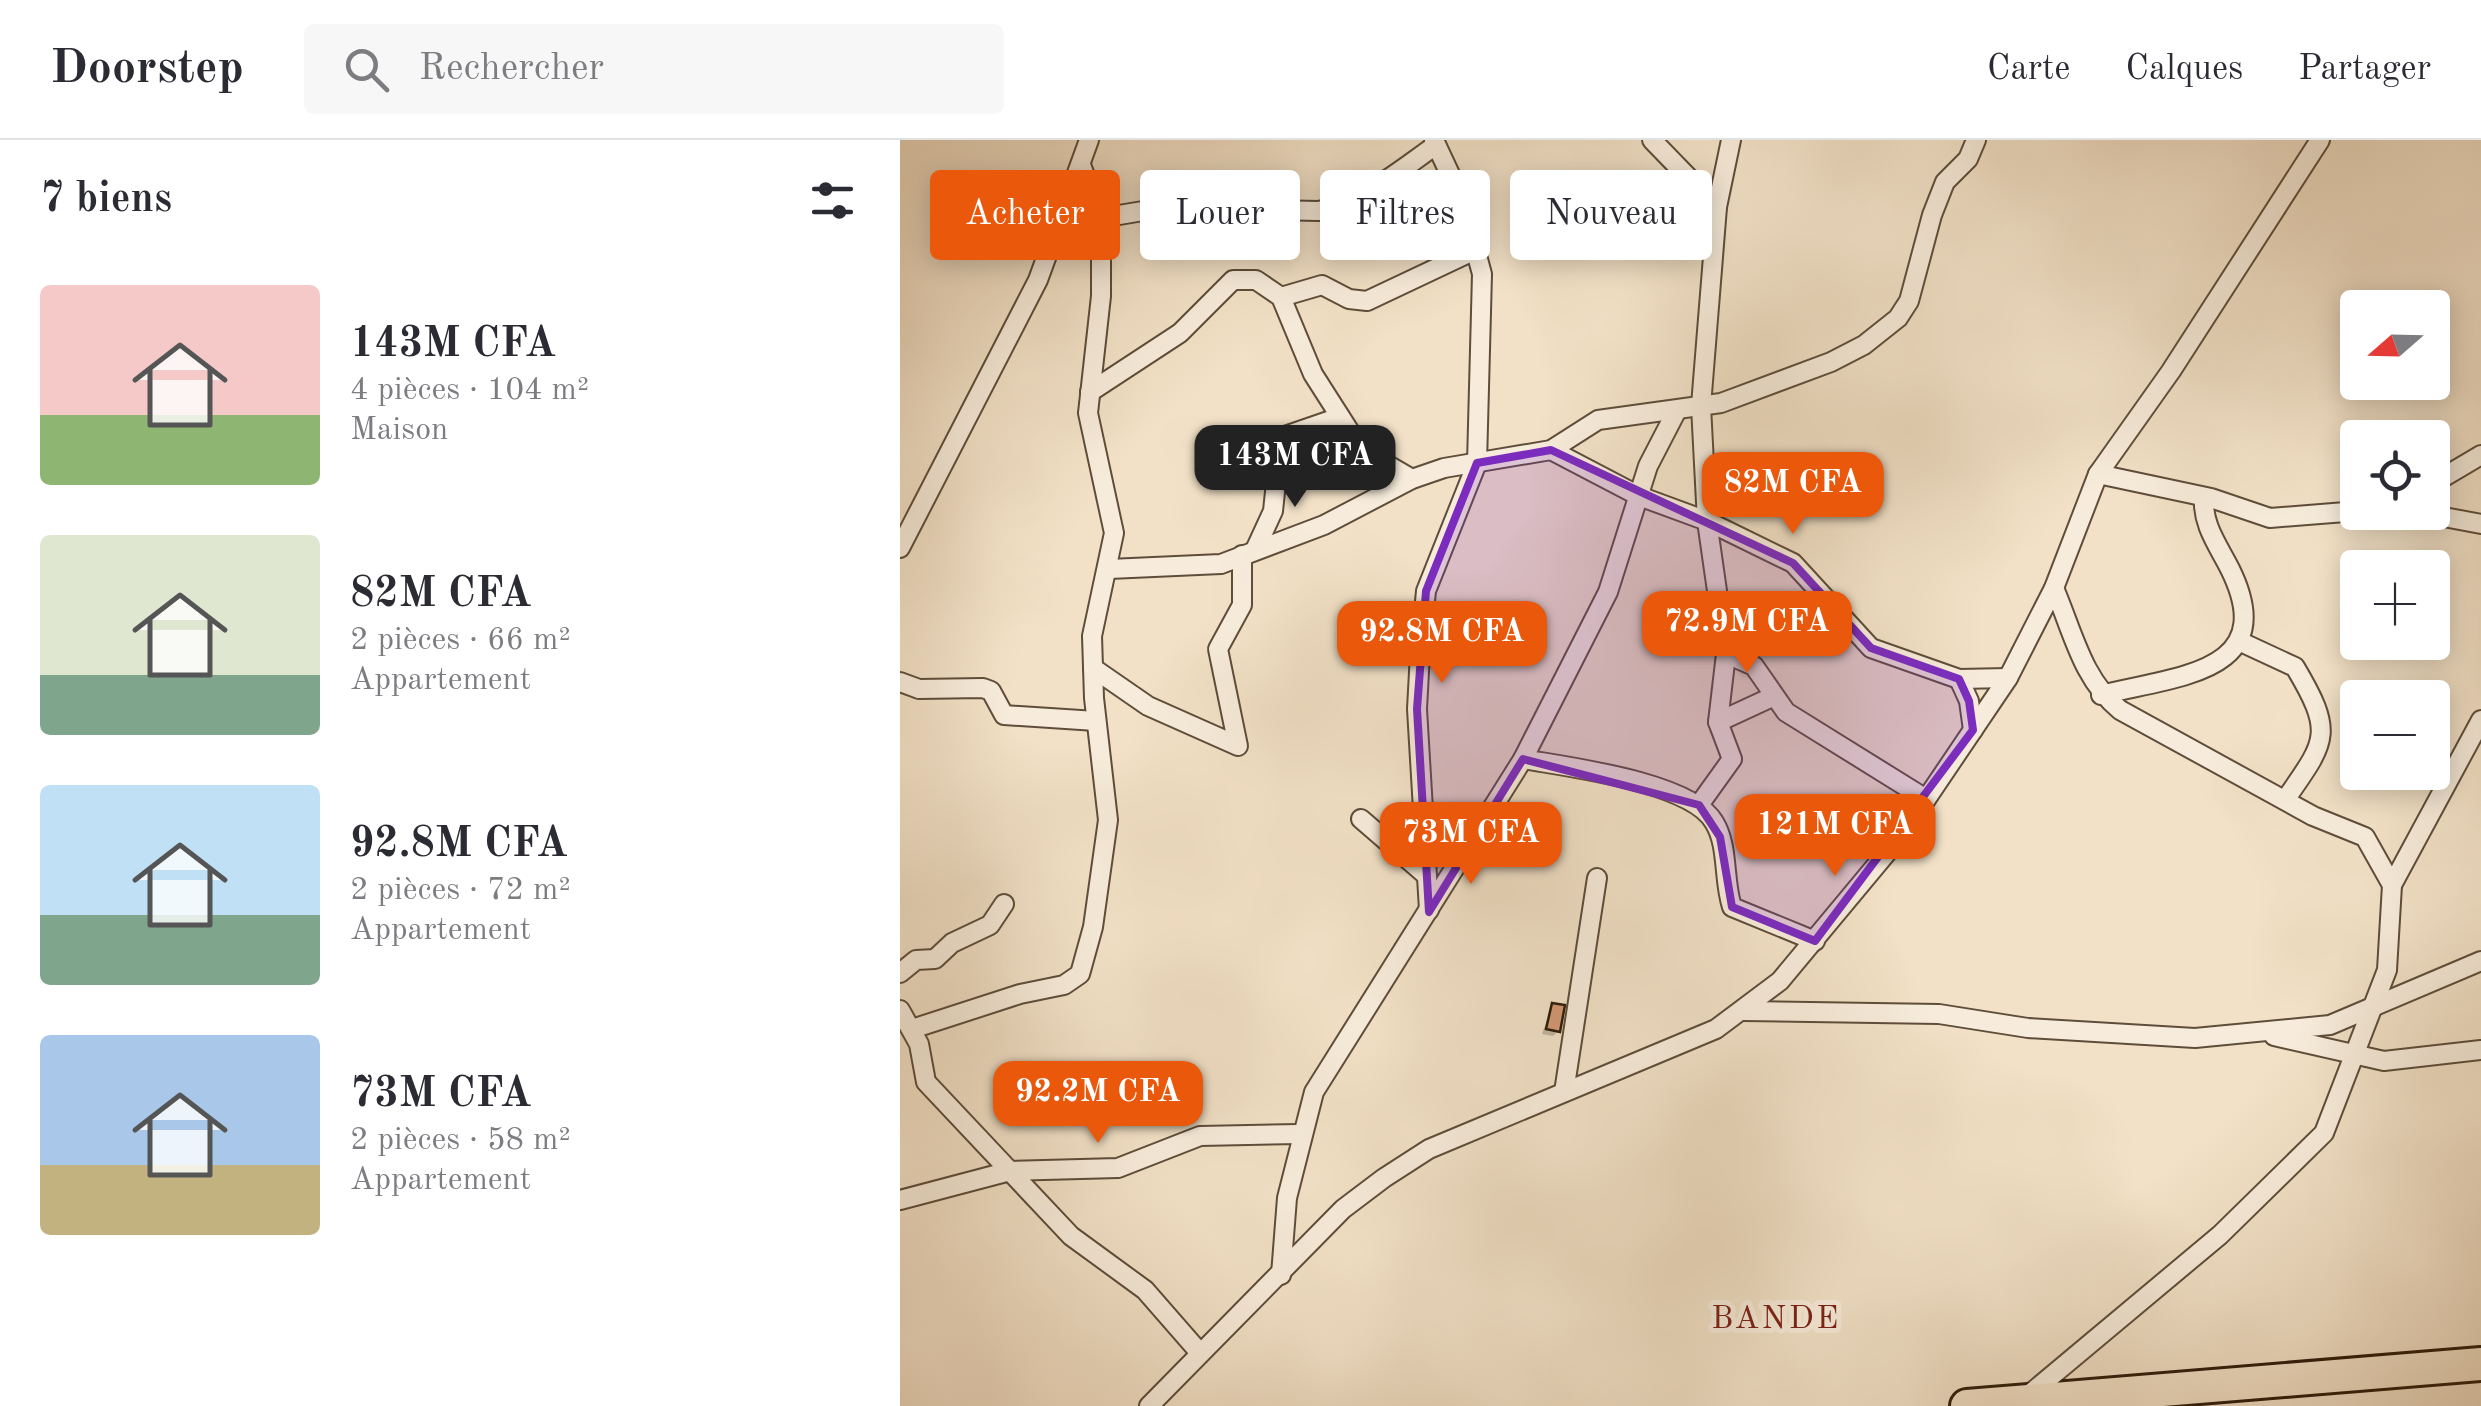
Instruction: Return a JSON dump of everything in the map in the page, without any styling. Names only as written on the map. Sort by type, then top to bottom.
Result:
[{"type":"highway","points":[[1967,1406],[2481,1364]]},
{"type":"street","points":[[900,548],[1038,280],[1086,151],[1110,140]]},
{"type":"street","points":[[1652,140],[1717,207]]},
{"type":"street","points":[[1699,805],[1732,759],[1718,722],[1726,654],[1707,521],[1701,406],[1717,207],[1731,140]]},
{"type":"street","points":[[1108,569],[1222,564],[1324,525],[1412,479],[1550,450],[1598,420],[1701,406],[1790,380],[1831,362],[1864,345],[1898,318],[1915,286],[1918,256],[1945,182],[1968,159],[1976,140]]},
{"type":"street","points":[[1149,1406],[1343,1208],[1384,1178],[1430,1149],[1666,1053],[1744,1011],[1815,942],[1926,800],[2008,678],[2054,588],[2098,474],[2171,371],[2320,140]]},
{"type":"street","points":[[1120,215],[1161,208],[1319,211],[1343,206],[1435,142],[1448,170]]},
{"type":"street","points":[[912,1030],[1020,994],[1064,986],[1080,974],[1106,849],[1108,820],[1096,720],[1092,636],[1108,569],[1113,514],[1088,413],[1104,260]]},
{"type":"street","points":[[1281,297],[1322,285],[1349,299],[1368,301],[1453,260]]},
{"type":"street","points":[[1429,912],[1417,709],[1426,590],[1478,463],[1482,274],[1479,260]]},
{"type":"street","points":[[1090,392],[1180,333],[1233,280],[1256,280],[1281,297],[1313,374],[1369,454],[1412,479]]},
{"type":"street","points":[[1281,1274],[1287,1198],[1300,1134],[1314,1092],[1524,759],[1608,592],[1648,466],[1677,410]]},
{"type":"street","points":[[1093,668],[1148,706],[1238,746],[1218,649],[1242,605],[1249,553],[1273,511],[1280,444],[1293,433],[1340,416]]},
{"type":"street","points":[[1550,450],[1639,496],[1707,521],[1793,563],[1849,629],[1871,648],[1959,679],[2008,678]]},
{"type":"street","points":[[2450,474],[2481,456]]},
{"type":"street","points":[[2098,474],[2204,497],[2270,518],[2340,513]]},
{"type":"street","points":[[2101,695],[2198,670],[2230,654],[2241,642],[2246,610],[2204,521],[2204,497]]},
{"type":"street","points":[[2450,518],[2481,524]]},
{"type":"street","points":[[2054,588],[2086,672],[2101,695],[2120,710],[2286,800],[2365,837],[2392,885]]},
{"type":"street","points":[[2241,642],[2295,667],[2323,735],[2321,749],[2286,800]]},
{"type":"street","points":[[1726,654],[1754,666],[1786,712],[1926,800]]},
{"type":"street","points":[[1959,679],[1969,702],[1973,730]]},
{"type":"street","points":[[900,682],[919,689],[983,688],[991,691],[1004,715],[1096,720]]},
{"type":"street","points":[[1718,722],[1772,697]]},
{"type":"street","points":[[2023,1404],[2220,1235],[2324,1133],[2340,1102],[2352,1055],[2377,1004],[2387,970],[2392,885],[2481,720]]},
{"type":"street","points":[[1524,759],[1642,784],[1699,805],[1714,822],[1720,837],[1732,907],[1815,942]]},
{"type":"street","points":[[1361,818],[1427,876]]},
{"type":"street","points":[[1564,1092],[1597,878]]},
{"type":"street","points":[[900,973],[916,960],[935,958],[952,943],[990,924],[999,917],[1004,904]]},
{"type":"street","points":[[1744,1011],[1939,1014],[2028,1028],[2195,1038],[2330,1025],[2481,961]]},
{"type":"street","points":[[900,1010],[912,1030],[926,1082],[1071,1236],[1144,1290],[1200,1353]]},
{"type":"street","points":[[2258,1032],[2384,1061],[2481,1050]]},
{"type":"street","points":[[900,1200],[1010,1171],[1118,1168],[1200,1136],[1300,1134]]},
{"type":"highlighted area","points":[[1551,450],[1793,563],[1871,648],[1959,679],[1969,701],[1973,730],[1815,941],[1732,907],[1720,837],[1699,805],[1523,759],[1429,912],[1417,709],[1426,591],[1477,463]]},
{"type":"building","points":[[1552,1003],[1565,1005],[1560,1032],[1546,1029]]},
{"type":"district","name":"BANDE","points":[[1776,1317]]}]
